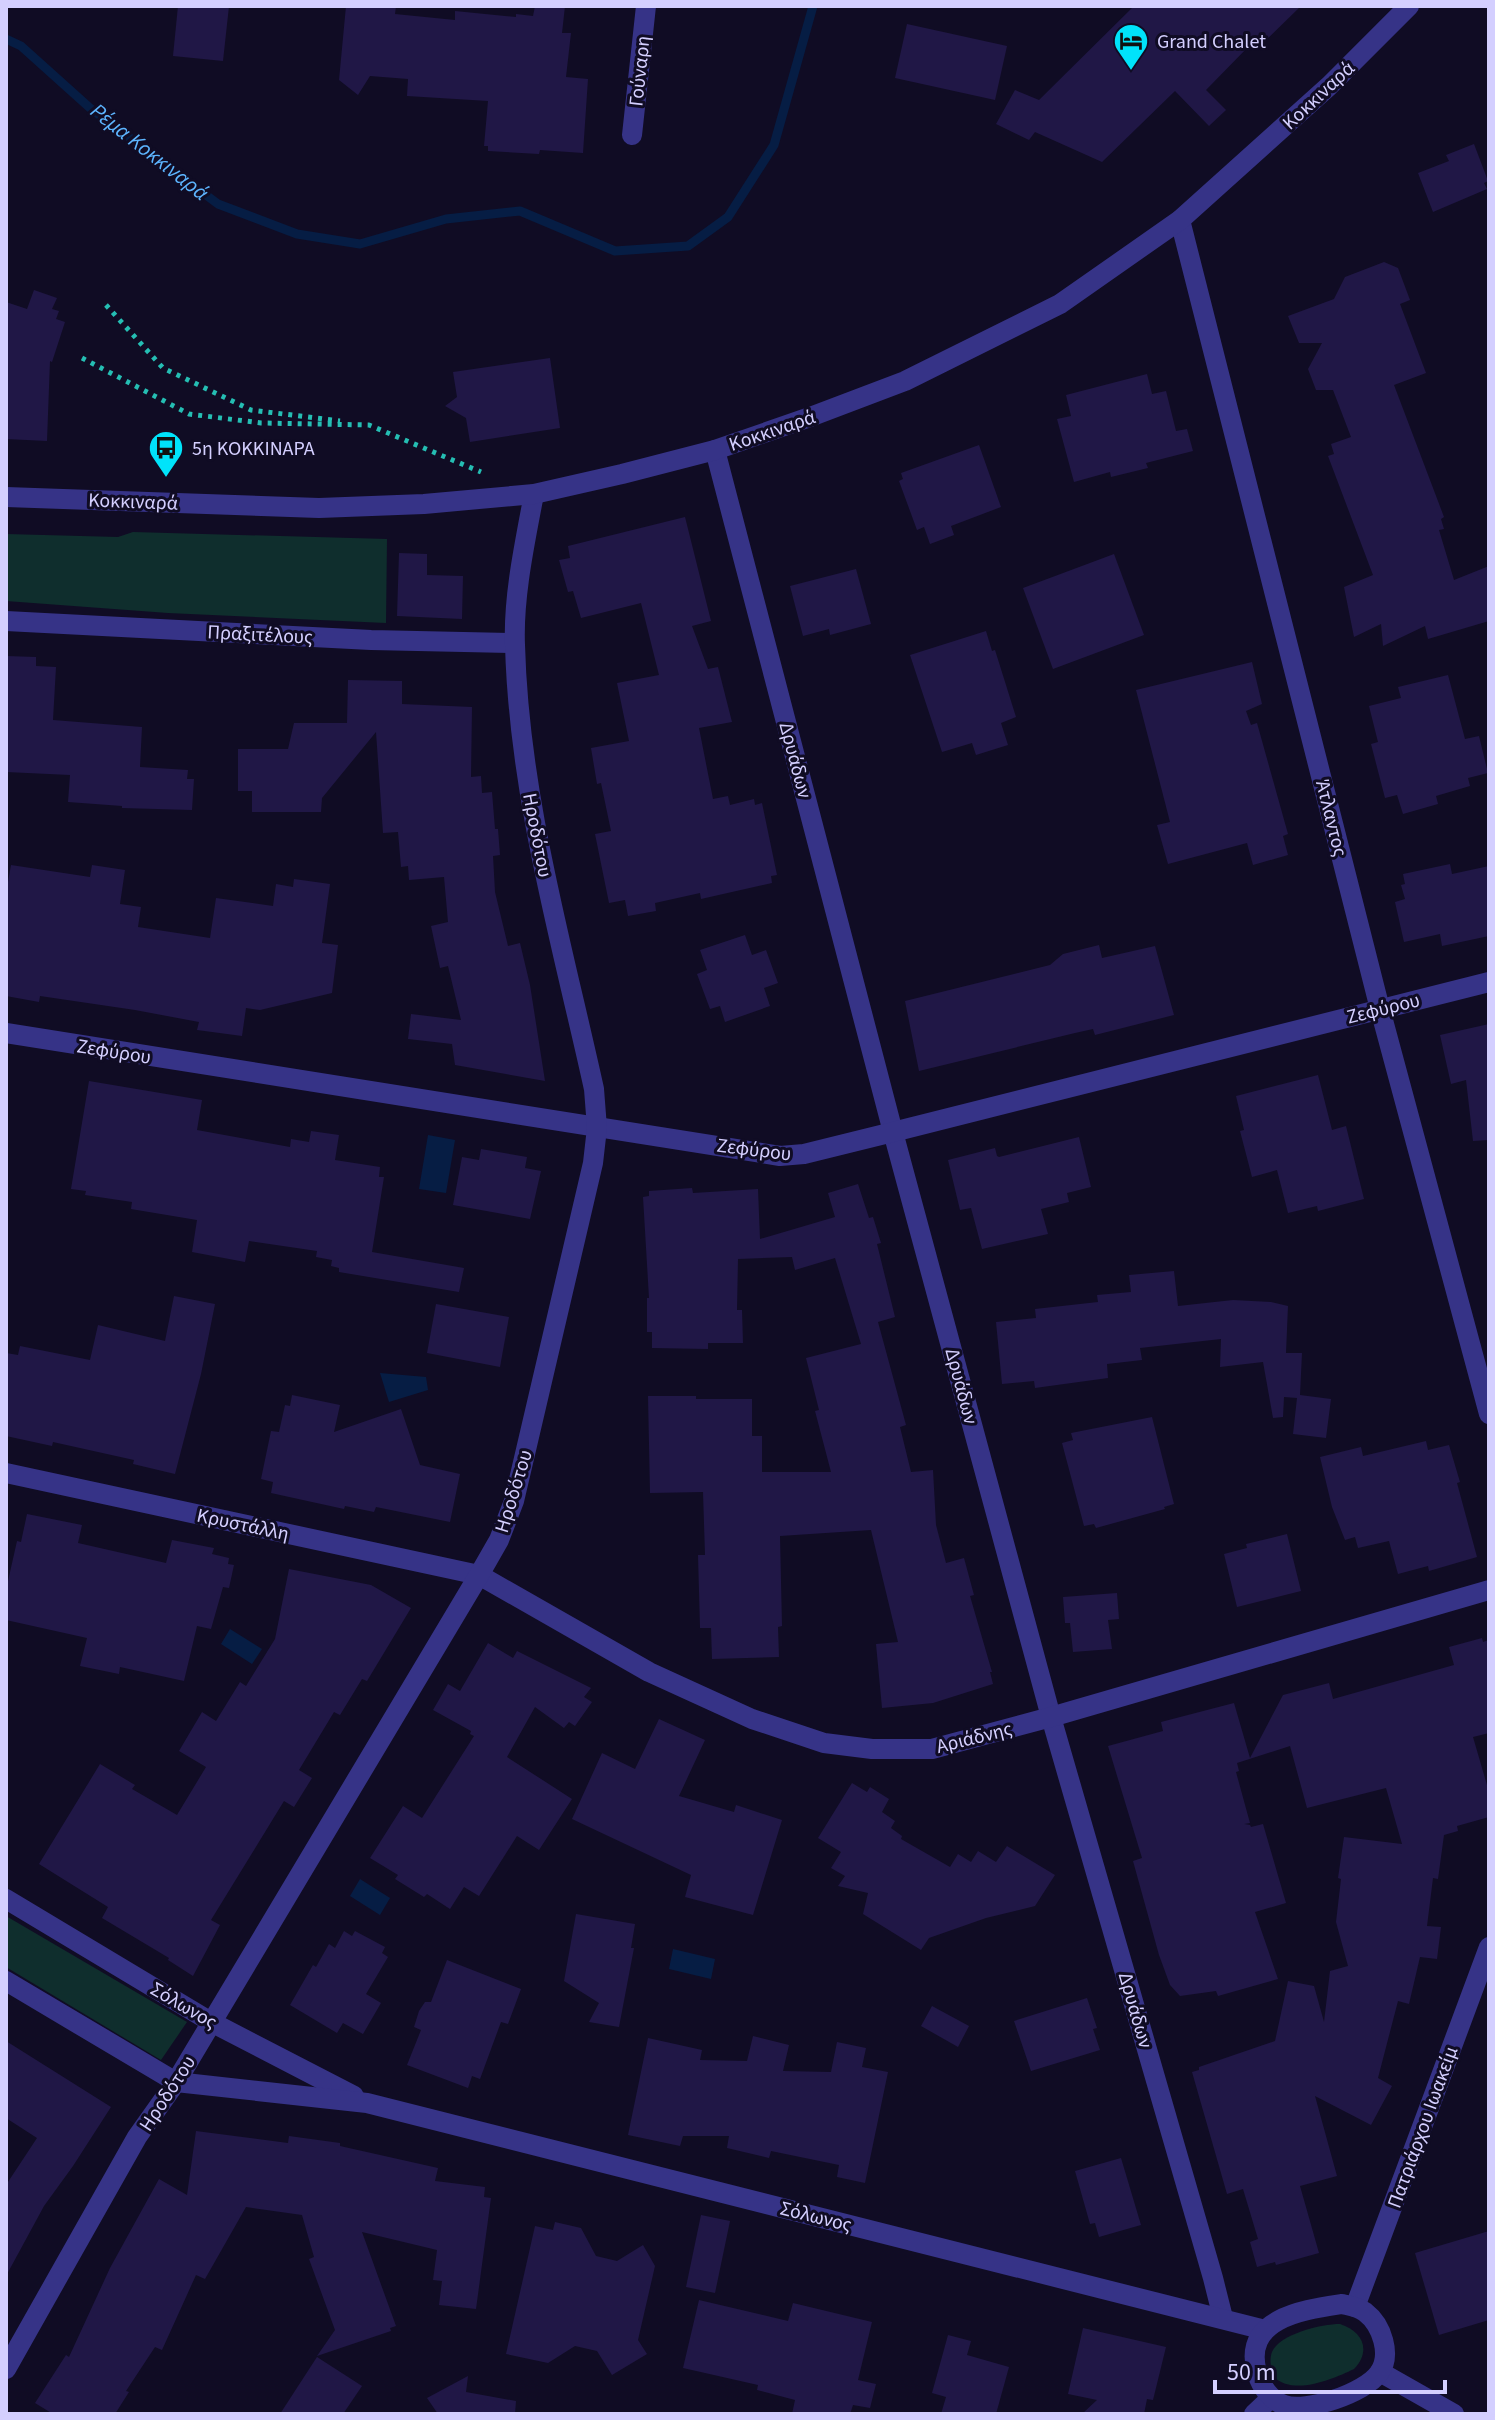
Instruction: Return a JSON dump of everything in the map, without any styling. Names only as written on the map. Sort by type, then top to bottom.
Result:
[{"type":"street","name":"Γούναρη","points":[[632,135],[646,6]]},
{"type":"street","name":"Κοκκιναρά","points":[[6,497],[319,508],[424,504],[534,494],[715,450],[810,417],[905,381],[1060,304],[1180,220],[1329,86],[1409,6]]},
{"type":"street","name":"Άτλαντος","points":[[1180,220],[1380,1009],[1489,1414]]},
{"type":"street","name":"Δρυάδων","points":[[715,450],[893,1132],[1051,1717],[1223,2318]]},
{"type":"street","name":"Ηροδότου","points":[[6,2369],[137,2137],[176,2082],[479,1575],[499,1540],[514,1501],[593,1163],[597,1128],[594,1089],[541,856],[525,764],[514,643],[521,568],[534,494]]},
{"type":"street","name":"Πραξιτέλους","points":[[6,621],[371,640],[514,643]]},
{"type":"street","name":"Ζεφύρου","points":[[6,1033],[780,1156],[804,1154],[1489,982]]},
{"type":"street","name":"Κρυστάλλη","points":[[6,1473],[479,1575]]},
{"type":"street","name":"Αριάδνης","points":[[479,1575],[649,1672],[752,1719],[824,1743],[872,1749],[932,1749],[1489,1590]]},
{"type":"street","name":"Σόλωνος","points":[[6,1899],[211,2022],[367,2103]]},
{"type":"street","name":"Πατριάρχου Ιωακείμ","points":[[1355,2307],[1489,1947]]},
{"type":"street","name":"Σόλωνος","points":[[6,1981],[176,2082],[367,2103],[1265,2330]]},
{"type":"street","points":[[1342,2304],[1355,2307],[1374,2321],[1382,2338],[1385,2356],[1380,2372],[1363,2387],[1306,2410],[1284,2405],[1271,2398],[1260,2381],[1255,2359],[1259,2336],[1271,2324],[1291,2315],[1342,2304]]},
{"type":"street","points":[[1380,2372],[1454,2414]]},
{"type":"street","points":[[1254,2414],[1271,2398]]},
{"type":"path","points":[[106,305],[163,368],[251,410],[369,425],[493,477]]},
{"type":"path","points":[[82,358],[189,414],[261,423],[369,425]]},
{"type":"green space","points":[[133,532],[387,539],[386,623],[168,613],[6,601],[6,534],[118,537]]},
{"type":"green space","points":[[6,1916],[187,2022],[161,2060],[6,1967]]},
{"type":"green space","points":[[1340,2324],[1354,2331],[1362,2342],[1362,2355],[1354,2369],[1314,2384],[1292,2385],[1274,2377],[1271,2355],[1283,2340],[1312,2328]]},
{"type":"water","points":[[428,1135],[455,1140],[446,1193],[419,1189]]},
{"type":"water","points":[[380,1373],[426,1377],[428,1390],[389,1402]]},
{"type":"water","points":[[230,1629],[262,1649],[252,1664],[221,1644]]},
{"type":"water","points":[[360,1879],[390,1898],[380,1915],[350,1896]]},
{"type":"water","points":[[673,1949],[715,1959],[711,1979],[669,1969]]},
{"type":"building","points":[[178,6],[229,6],[223,61],[173,56]]},
{"type":"building","points":[[346,6],[396,6],[395,14],[455,20],[455,11],[516,17],[516,14],[533,16],[535,6],[565,6],[562,33],[571,33],[566,77],[588,79],[583,153],[488,151],[488,146],[484,146],[488,101],[407,96],[408,79],[370,76],[358,95],[339,80]]},
{"type":"building","name":"Grand Chalet","points":[[1134,6],[1301,6],[1256,50],[1250,45],[1206,90],[1226,110],[1209,126],[1175,91],[1102,162],[1035,132],[1029,140],[996,124],[1015,90],[1039,100]]},
{"type":"building","points":[[907,24],[1007,46],[995,100],[895,78]]},
{"type":"building","points":[[1474,144],[1488,181],[1484,183],[1487,189],[1433,212],[1418,173],[1449,161],[1446,155]]},
{"type":"building","points":[[1384,262],[1398,268],[1410,300],[1400,304],[1426,373],[1394,385],[1444,517],[1441,519],[1444,529],[1439,530],[1454,580],[1489,566],[1489,621],[1428,639],[1425,626],[1383,646],[1381,624],[1354,637],[1344,587],[1373,575],[1328,456],[1334,454],[1331,444],[1351,437],[1333,390],[1316,390],[1308,369],[1322,343],[1299,343],[1288,316],[1334,299],[1345,277]]},
{"type":"building","points":[[34,290],[57,298],[52,309],[59,311],[56,319],[65,322],[50,361],[47,441],[6,439],[6,302],[27,309]]},
{"type":"building","points":[[550,358],[560,428],[470,442],[466,418],[445,406],[457,397],[453,372]]},
{"type":"building","points":[[1147,374],[1152,394],[1166,391],[1176,431],[1187,429],[1193,451],[1146,463],[1148,468],[1111,477],[1110,472],[1074,482],[1057,419],[1071,416],[1066,395]]},
{"type":"building","points":[[979,445],[1001,507],[951,526],[954,535],[930,544],[924,527],[917,530],[899,481],[903,479],[901,473]]},
{"type":"building","points":[[685,517],[711,621],[692,626],[708,669],[718,667],[732,722],[699,728],[713,799],[728,796],[730,805],[754,799],[755,805],[762,803],[777,875],[771,876],[772,883],[701,899],[700,893],[655,903],[656,911],[628,916],[625,900],[609,903],[595,834],[611,831],[601,783],[597,784],[591,748],[629,741],[617,683],[659,675],[641,603],[581,618],[573,591],[568,592],[559,560],[570,558],[568,546]]},
{"type":"building","points":[[399,553],[427,554],[427,575],[463,576],[462,619],[397,616]]},
{"type":"building","points":[[1114,554],[1144,635],[1053,669],[1023,588]]},
{"type":"building","points":[[856,569],[871,624],[830,635],[829,629],[803,636],[790,586]]},
{"type":"building","points":[[986,631],[1016,717],[1001,723],[1008,745],[976,755],[972,743],[942,752],[910,655]]},
{"type":"building","points":[[6,656],[36,657],[36,666],[56,667],[53,720],[142,727],[140,767],[188,770],[187,779],[194,779],[192,810],[122,808],[68,802],[70,775],[6,772]]},
{"type":"building","points":[[1252,662],[1262,704],[1246,711],[1251,725],[1257,723],[1288,834],[1283,836],[1288,855],[1253,865],[1247,843],[1168,864],[1157,825],[1170,822],[1136,690]]},
{"type":"building","points":[[1448,675],[1465,739],[1479,736],[1488,773],[1468,778],[1470,786],[1436,796],[1438,804],[1403,814],[1397,795],[1385,798],[1371,744],[1378,742],[1369,706],[1401,698],[1398,687]]},
{"type":"building","points":[[348,680],[402,681],[402,704],[472,707],[471,777],[481,776],[482,793],[492,792],[500,855],[493,856],[495,892],[508,946],[520,943],[545,1081],[455,1065],[452,1044],[408,1039],[411,1014],[461,1020],[448,966],[440,968],[431,926],[448,922],[444,877],[409,880],[408,866],[401,867],[398,832],[383,833],[376,732],[322,798],[321,812],[252,812],[252,791],[238,791],[238,749],[288,749],[294,723],[347,723]]},
{"type":"building","points":[[1450,864],[1452,874],[1489,866],[1489,936],[1442,946],[1440,934],[1404,942],[1395,902],[1405,899],[1401,885],[1405,884],[1403,874]]},
{"type":"building","points":[[11,865],[90,877],[92,865],[125,870],[120,904],[141,907],[138,927],[210,938],[216,898],[273,906],[276,884],[293,887],[294,879],[330,884],[322,943],[338,945],[332,993],[260,1010],[246,1008],[242,1036],[197,1030],[199,1022],[135,1010],[40,996],[39,1002],[6,996],[6,893]]},
{"type":"building","points":[[745,935],[752,955],[766,950],[778,983],[764,988],[770,1006],[725,1022],[720,1006],[710,1009],[697,974],[707,970],[700,950]]},
{"type":"building","points":[[1099,945],[1102,958],[1155,946],[1174,1015],[1095,1035],[1093,1029],[919,1071],[905,1001],[1050,965],[1063,954]]},
{"type":"building","points":[[1489,1024],[1489,1140],[1473,1141],[1466,1080],[1451,1084],[1440,1035]]},
{"type":"building","points":[[1318,1075],[1332,1130],[1346,1126],[1364,1199],[1318,1211],[1317,1206],[1288,1213],[1277,1170],[1252,1177],[1240,1131],[1244,1130],[1236,1096]]},
{"type":"building","points":[[89,1081],[202,1100],[197,1130],[290,1147],[291,1139],[309,1142],[311,1131],[339,1135],[335,1160],[380,1167],[379,1177],[384,1177],[372,1252],[464,1268],[459,1292],[339,1272],[339,1268],[331,1266],[332,1260],[316,1257],[317,1251],[249,1241],[245,1262],[192,1252],[197,1220],[131,1209],[132,1202],[85,1195],[86,1191],[71,1189]]},
{"type":"building","points":[[1079,1137],[1091,1187],[1067,1193],[1069,1202],[1041,1209],[1048,1234],[982,1249],[971,1208],[960,1210],[948,1160],[995,1148],[999,1157]]},
{"type":"building","points":[[481,1149],[527,1157],[525,1168],[541,1171],[530,1219],[453,1205],[462,1157],[479,1160]]},
{"type":"building","points":[[858,1184],[881,1243],[877,1244],[895,1317],[878,1322],[906,1425],[900,1427],[911,1472],[933,1470],[936,1525],[946,1563],[964,1558],[974,1595],[970,1596],[993,1684],[933,1703],[882,1708],[876,1644],[898,1642],[871,1530],[780,1536],[782,1626],[778,1627],[779,1657],[712,1659],[711,1628],[700,1628],[698,1555],[705,1555],[703,1492],[650,1493],[648,1396],[752,1399],[752,1436],[762,1436],[762,1472],[831,1472],[815,1411],[819,1410],[806,1358],[861,1344],[835,1258],[795,1270],[792,1257],[738,1259],[737,1310],[742,1310],[743,1343],[708,1343],[708,1349],[652,1348],[652,1332],[647,1332],[649,1298],[643,1197],[649,1196],[649,1191],[692,1188],[693,1193],[758,1189],[760,1239],[835,1217],[828,1193]]},
{"type":"building","points":[[1174,1271],[1178,1306],[1233,1300],[1288,1306],[1286,1353],[1302,1353],[1300,1395],[1331,1399],[1326,1438],[1293,1434],[1297,1398],[1284,1397],[1283,1417],[1273,1418],[1263,1362],[1220,1367],[1221,1339],[1140,1348],[1142,1360],[1107,1364],[1108,1378],[1035,1388],[1034,1381],[1002,1384],[996,1322],[1036,1318],[1035,1309],[1098,1302],[1097,1295],[1131,1292],[1129,1275]]},
{"type":"building","points":[[174,1296],[215,1304],[201,1374],[175,1474],[133,1464],[134,1460],[53,1442],[52,1446],[6,1436],[6,1353],[18,1355],[20,1346],[90,1360],[98,1325],[165,1341]]},
{"type":"building","points":[[436,1304],[509,1317],[500,1367],[427,1353]]},
{"type":"building","points":[[292,1395],[340,1405],[334,1432],[401,1409],[420,1465],[460,1474],[450,1522],[376,1507],[374,1512],[345,1506],[344,1509],[271,1493],[273,1482],[261,1479],[271,1431],[279,1432],[285,1405],[290,1406]]},
{"type":"building","points":[[1152,1417],[1174,1504],[1096,1528],[1094,1524],[1084,1526],[1062,1443],[1073,1440],[1071,1433]]},
{"type":"building","points":[[1426,1441],[1428,1450],[1449,1445],[1477,1557],[1429,1571],[1428,1566],[1398,1574],[1389,1541],[1358,1548],[1355,1537],[1345,1540],[1332,1507],[1320,1457],[1361,1447],[1363,1456]]},
{"type":"building","points":[[27,1514],[82,1525],[78,1543],[166,1563],[172,1540],[214,1548],[212,1554],[229,1558],[228,1564],[234,1565],[229,1588],[223,1587],[211,1629],[197,1626],[184,1681],[120,1667],[119,1674],[80,1666],[87,1638],[6,1620],[6,1590],[17,1541],[21,1542]]},
{"type":"building","points":[[1287,1534],[1301,1591],[1237,1607],[1224,1554],[1247,1548],[1246,1544]]},
{"type":"building","points":[[289,1569],[371,1585],[411,1608],[367,1681],[362,1679],[340,1715],[334,1712],[299,1770],[312,1778],[294,1807],[284,1801],[211,1920],[220,1925],[193,1976],[102,1918],[108,1907],[39,1864],[100,1764],[135,1785],[132,1789],[177,1815],[206,1767],[179,1751],[202,1712],[216,1721],[240,1682],[246,1686],[275,1639]]},
{"type":"building","points":[[1117,1593],[1119,1619],[1108,1620],[1112,1649],[1073,1652],[1070,1623],[1065,1623],[1063,1597]]},
{"type":"building","points":[[1482,1638],[1483,1642],[1489,1640],[1489,1733],[1473,1737],[1489,1792],[1489,1817],[1457,1826],[1458,1831],[1444,1835],[1438,1879],[1433,1878],[1427,1926],[1441,1927],[1437,1959],[1420,1957],[1409,2004],[1398,2001],[1378,2078],[1392,2086],[1371,2125],[1315,2096],[1337,2176],[1300,2186],[1319,2253],[1257,2267],[1250,2242],[1258,2239],[1243,2189],[1227,2194],[1192,2072],[1275,2041],[1288,1981],[1314,1986],[1324,2022],[1330,1971],[1348,1966],[1336,1922],[1344,1837],[1402,1844],[1386,1788],[1307,1808],[1290,1746],[1237,1763],[1239,1771],[1236,1772],[1250,1823],[1244,1824],[1251,1827],[1263,1824],[1286,1903],[1255,1912],[1278,1979],[1218,1996],[1216,1991],[1180,1996],[1170,1985],[1159,1955],[1133,1861],[1142,1858],[1108,1746],[1163,1731],[1161,1722],[1234,1703],[1250,1758],[1283,1695],[1329,1683],[1333,1699],[1454,1665],[1449,1647]]},
{"type":"building","points":[[488,1643],[513,1658],[517,1651],[591,1688],[584,1697],[592,1702],[575,1726],[569,1722],[564,1728],[535,1707],[507,1757],[572,1799],[539,1850],[517,1836],[479,1896],[464,1887],[450,1909],[395,1879],[398,1875],[370,1858],[403,1806],[422,1818],[474,1736],[470,1734],[471,1731],[433,1710],[448,1684],[460,1691]]},
{"type":"building","points":[[659,1719],[705,1740],[679,1796],[734,1812],[736,1805],[782,1820],[753,1915],[685,1897],[691,1875],[572,1819],[602,1753],[635,1769]]},
{"type":"building","points":[[852,1783],[867,1792],[870,1787],[889,1799],[882,1812],[895,1821],[891,1828],[902,1836],[901,1839],[950,1867],[958,1854],[971,1862],[978,1851],[996,1862],[1007,1846],[1055,1875],[1035,1906],[986,1918],[929,1938],[921,1950],[863,1914],[868,1893],[838,1886],[845,1876],[831,1868],[841,1852],[818,1838]]},
{"type":"building","points":[[576,1914],[635,1924],[631,1948],[634,1948],[619,2027],[589,2022],[599,2003],[564,1981]]},
{"type":"building","points":[[344,1931],[352,1936],[355,1931],[385,1947],[382,1953],[388,1957],[366,1994],[381,2003],[363,2034],[343,2023],[337,2033],[290,2005],[313,1965],[316,1967],[329,1944],[335,1948]]},
{"type":"building","points":[[447,1960],[521,1989],[508,2024],[501,2022],[480,2079],[472,2076],[468,2088],[407,2065],[421,2030],[414,2027],[419,2011],[425,2002],[431,2002]]},
{"type":"building","points":[[1087,1998],[1097,2028],[1093,2029],[1100,2050],[1031,2071],[1014,2021]]},
{"type":"building","points":[[932,2006],[969,2026],[958,2047],[921,2026]]},
{"type":"building","points":[[753,2036],[789,2045],[783,2071],[831,2072],[837,2042],[866,2048],[862,2067],[888,2072],[865,2183],[837,2177],[839,2165],[771,2151],[769,2158],[727,2148],[729,2136],[683,2136],[680,2146],[628,2135],[648,2038],[702,2050],[700,2060],[747,2061]]},
{"type":"building","points":[[6,2041],[111,2107],[44,2206],[6,2276],[6,2185],[37,2138],[6,2118]]},
{"type":"building","points":[[196,2131],[288,2143],[289,2136],[340,2143],[340,2146],[438,2168],[435,2181],[485,2187],[484,2197],[491,2198],[476,2309],[439,2305],[442,2281],[433,2280],[437,2250],[362,2232],[396,2326],[390,2328],[391,2331],[317,2356],[335,2330],[309,2259],[314,2257],[302,2215],[246,2207],[205,2279],[196,2275],[162,2350],[155,2347],[115,2414],[53,2414],[35,2403],[66,2355],[69,2357],[110,2268],[159,2179],[187,2195]]},
{"type":"building","points":[[1121,2158],[1141,2225],[1099,2237],[1095,2223],[1090,2224],[1075,2171]]},
{"type":"building","points":[[701,2215],[730,2221],[715,2293],[686,2287]]},
{"type":"building","points":[[555,2222],[581,2228],[596,2256],[617,2261],[643,2245],[655,2266],[638,2340],[647,2354],[612,2375],[597,2351],[575,2346],[548,2363],[506,2354],[535,2226],[553,2230]]},
{"type":"building","points":[[1489,2231],[1489,2320],[1439,2335],[1415,2253]]},
{"type":"building","points":[[699,2300],[788,2321],[793,2303],[872,2322],[858,2380],[876,2384],[870,2408],[853,2405],[850,2414],[792,2414],[795,2400],[757,2390],[758,2385],[683,2368]]},
{"type":"building","points":[[1083,2328],[1166,2347],[1153,2400],[1147,2399],[1144,2414],[1082,2414],[1097,2400],[1068,2394]]},
{"type":"building","points":[[948,2335],[971,2341],[967,2355],[1009,2367],[996,2414],[941,2414],[946,2397],[932,2393]]},
{"type":"building","points":[[317,2357],[362,2386],[343,2414],[280,2414]]},
{"type":"building","points":[[468,2376],[466,2392],[516,2401],[515,2414],[438,2414],[427,2398]]},
{"type":"waterway","name":"Ρέμα Κοκκιναρά","points":[[6,39],[21,46],[90,108],[218,204],[297,234],[360,244],[446,219],[520,211],[615,251],[688,246],[728,217],[774,145],[813,6]]},
{"type":"place","name":"Grand Chalet","points":[[1131,72]]},
{"type":"place","name":"5η ΚΟΚΚΙΝΑΡΑ","points":[[166,479]]}]
